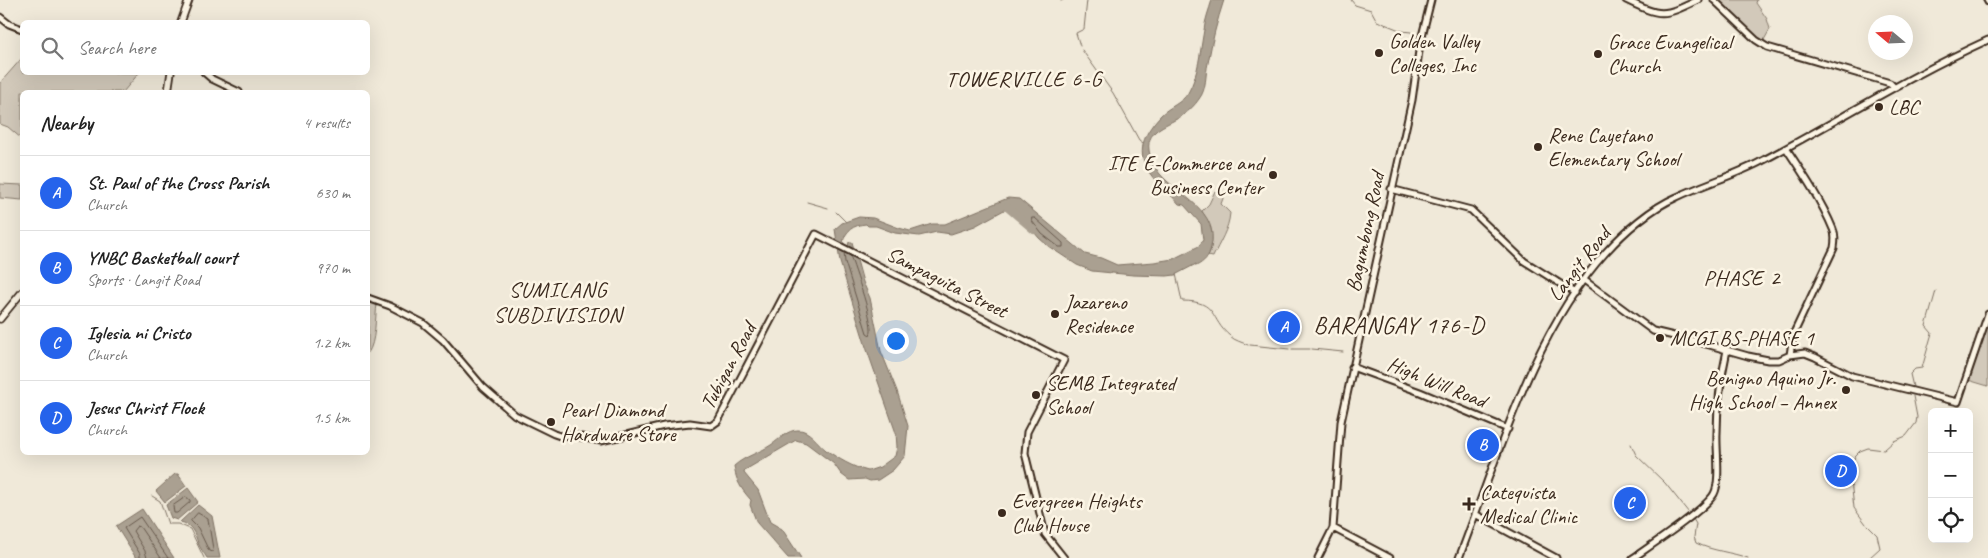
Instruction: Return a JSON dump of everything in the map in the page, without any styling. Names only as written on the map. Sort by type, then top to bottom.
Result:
[{"type":"main road","points":[[182,20],[189,0]]},
{"type":"main road","points":[[168,90],[171,75]]},
{"type":"main road","points":[[0,319],[20,294]]},
{"type":"street","name":"Bagumbong Road","points":[[1318,558],[1333,528],[1341,422],[1412,100],[1420,44],[1431,0]]},
{"type":"street","points":[[1626,0],[1658,14],[1673,12],[1698,0]]},
{"type":"street","points":[[1714,0],[1756,40],[1766,47],[1890,83],[1894,87]]},
{"type":"street","points":[[0,17],[9,24],[20,28]]},
{"type":"street","name":"Langit Road","points":[[1459,558],[1508,429],[1541,350],[1584,280],[1622,235],[1675,197],[1741,172],[1894,87],[1988,40]]},
{"type":"street","points":[[207,75],[235,90]]},
{"type":"street","points":[[1786,148],[1834,230],[1835,239],[1834,248],[1793,335],[1790,355]]},
{"type":"street","points":[[1391,189],[1450,203],[1473,212],[1524,262],[1575,293]]},
{"type":"street","name":"Sampaguita Street","points":[[816,234],[1064,360],[1027,432],[1024,444],[1027,464],[1045,534],[1064,558]]},
{"type":"street","name":"Tubigan Road","points":[[370,299],[396,309],[423,323],[442,340],[483,387],[515,415],[554,434],[560,436],[571,435],[601,441],[664,426],[690,423],[711,426],[718,421],[816,234]]},
{"type":"street","points":[[1584,280],[1650,330],[1768,360],[1779,360],[1790,355],[1805,353],[1852,376],[1958,402],[1988,314]]},
{"type":"street","points":[[1633,558],[1696,512],[1710,500],[1715,492],[1717,479],[1718,412],[1727,350]]},
{"type":"street","name":"High Will Road","points":[[1352,367],[1420,392],[1508,429]]},
{"type":"street","points":[[1475,514],[1556,558]]},
{"type":"street","points":[[1333,528],[1390,558]]},
{"type":"shaded area","points":[[1718,0],[1757,0],[1756,3],[1767,19],[1770,29],[1764,40],[1757,38]]},
{"type":"shaded area","points":[[20,60],[20,75],[137,75],[125,90],[20,90],[20,137],[8,127],[0,124],[0,83]]},
{"type":"shaded area","points":[[0,184],[20,185],[20,200],[0,198]]},
{"type":"shaded area","points":[[1215,191],[1225,193],[1221,204],[1230,213],[1226,230],[1213,257],[1208,256],[1212,239],[1202,211],[1209,204]]},
{"type":"shaded area","points":[[370,302],[377,304],[370,350]]},
{"type":"shaded area","points":[[1988,324],[1988,386],[1968,380]]},
{"type":"water","points":[[1212,0],[1224,0],[1213,39],[1202,95],[1187,112],[1155,132],[1149,143],[1150,156],[1158,172],[1196,205],[1210,224],[1212,234],[1211,247],[1206,259],[1196,266],[1196,264],[1175,275],[1167,276],[1092,271],[1077,265],[1048,246],[1019,214],[1010,210],[1004,210],[975,226],[951,234],[937,232],[919,236],[895,233],[866,224],[850,229],[843,243],[848,246],[849,242],[852,242],[863,282],[870,298],[881,351],[897,391],[908,426],[905,456],[893,470],[878,480],[849,480],[841,474],[834,464],[806,443],[796,440],[745,470],[744,473],[758,490],[770,522],[782,529],[801,558],[788,558],[757,523],[750,505],[751,500],[739,484],[734,466],[794,430],[806,432],[836,457],[868,471],[880,467],[895,456],[897,447],[896,433],[866,347],[840,262],[835,229],[842,223],[859,217],[873,218],[910,231],[932,224],[945,224],[1008,198],[1019,199],[1085,254],[1117,265],[1173,259],[1199,246],[1203,240],[1201,224],[1150,173],[1145,164],[1143,148],[1144,140],[1154,123],[1164,112],[1179,102],[1192,86],[1197,70],[1205,22]]},
{"type":"water","points":[[175,474],[178,474],[186,486],[165,502],[156,491]]},
{"type":"water","points":[[188,488],[198,502],[177,520],[171,518],[166,505]]},
{"type":"water","points":[[198,505],[212,516],[220,558],[207,558],[192,530],[180,522]]},
{"type":"water","points":[[142,509],[174,558],[136,558],[116,526]]},
{"type":"waterway","points":[[1080,46],[1076,33],[1084,29],[1087,0]]},
{"type":"waterway","points":[[1351,0],[1355,5],[1371,10],[1377,21],[1402,31],[1411,32],[1415,36],[1415,40]]},
{"type":"waterway","points":[[1082,50],[1113,93],[1139,140],[1143,143]]},
{"type":"waterway","points":[[807,202],[828,208]]},
{"type":"waterway","points":[[1007,207],[1034,230]]},
{"type":"waterway","points":[[836,212],[846,222]]},
{"type":"waterway","points":[[1176,274],[1182,301],[1202,304],[1212,312],[1223,330],[1236,340],[1248,345]]},
{"type":"waterway","points":[[1913,387],[1910,374],[1915,369],[1922,368],[1932,333],[1926,326],[1936,291]]},
{"type":"waterway","points":[[1250,345],[1289,349]]},
{"type":"waterway","points":[[1292,349],[1310,349]]},
{"type":"waterway","points":[[1312,349],[1343,352]]},
{"type":"waterway","points":[[1866,524],[1854,508],[1851,481],[1852,464],[1855,456],[1860,451],[1868,448],[1884,450],[1894,441],[1906,436],[1916,423],[1917,417],[1913,396]]},
{"type":"waterway","points":[[1631,444],[1636,455],[1665,483],[1689,513]]},
{"type":"waterway","points":[[152,496],[160,501],[168,524],[178,524],[190,529],[204,558]]},
{"type":"waterway","points":[[1693,519],[1696,524],[1694,537],[1696,543],[1748,558]]},
{"type":"waterway","points":[[1868,526],[1877,535],[1880,548],[1869,558]]},
{"type":"place","name":"Golden Valley Colleges, Inc","points":[[1379,53]]},
{"type":"place","name":"Grace Evangelical Church","points":[[1598,54]]},
{"type":"place","name":"LBC","points":[[1879,107]]},
{"type":"place","name":"Rene Cayetano Elementary School","points":[[1538,147]]},
{"type":"place","name":"ITE E-Commerce and Business Center","points":[[1273,175]]},
{"type":"place","name":"Jazareno Residence","points":[[1055,314]]},
{"type":"place","name":"St. Paul of the Cross Parish","points":[[1284,327]]},
{"type":"place","name":"MCGI BS-PHASE 1","points":[[1660,338]]},
{"type":"place","name":"Benigno Aquino Jr. High School – Annex","points":[[1846,390]]},
{"type":"place","name":"SEMB Integrated School","points":[[1036,395]]},
{"type":"place","name":"Pearl Diamond Hardware Store","points":[[551,422]]},
{"type":"place","name":"YNBC Basketball court","points":[[1483,445]]},
{"type":"place","name":"Jesus Christ Flock","points":[[1841,471]]},
{"type":"place","name":"Iglesia ni Cristo","points":[[1630,503]]},
{"type":"place","name":"Catequista Medical Clinic","points":[[1469,504]]},
{"type":"place","name":"Evergreen Heights Club House","points":[[1002,513]]},
{"type":"district","name":"TOWERVILLE 6-G","points":[[1024,78]]},
{"type":"district","name":"PHASE 2","points":[[1742,277]]},
{"type":"district","name":"SUMILANG SUBDIVISION","points":[[558,302]]},
{"type":"district","name":"BARANGAY 176-D","points":[[1399,325]]}]
